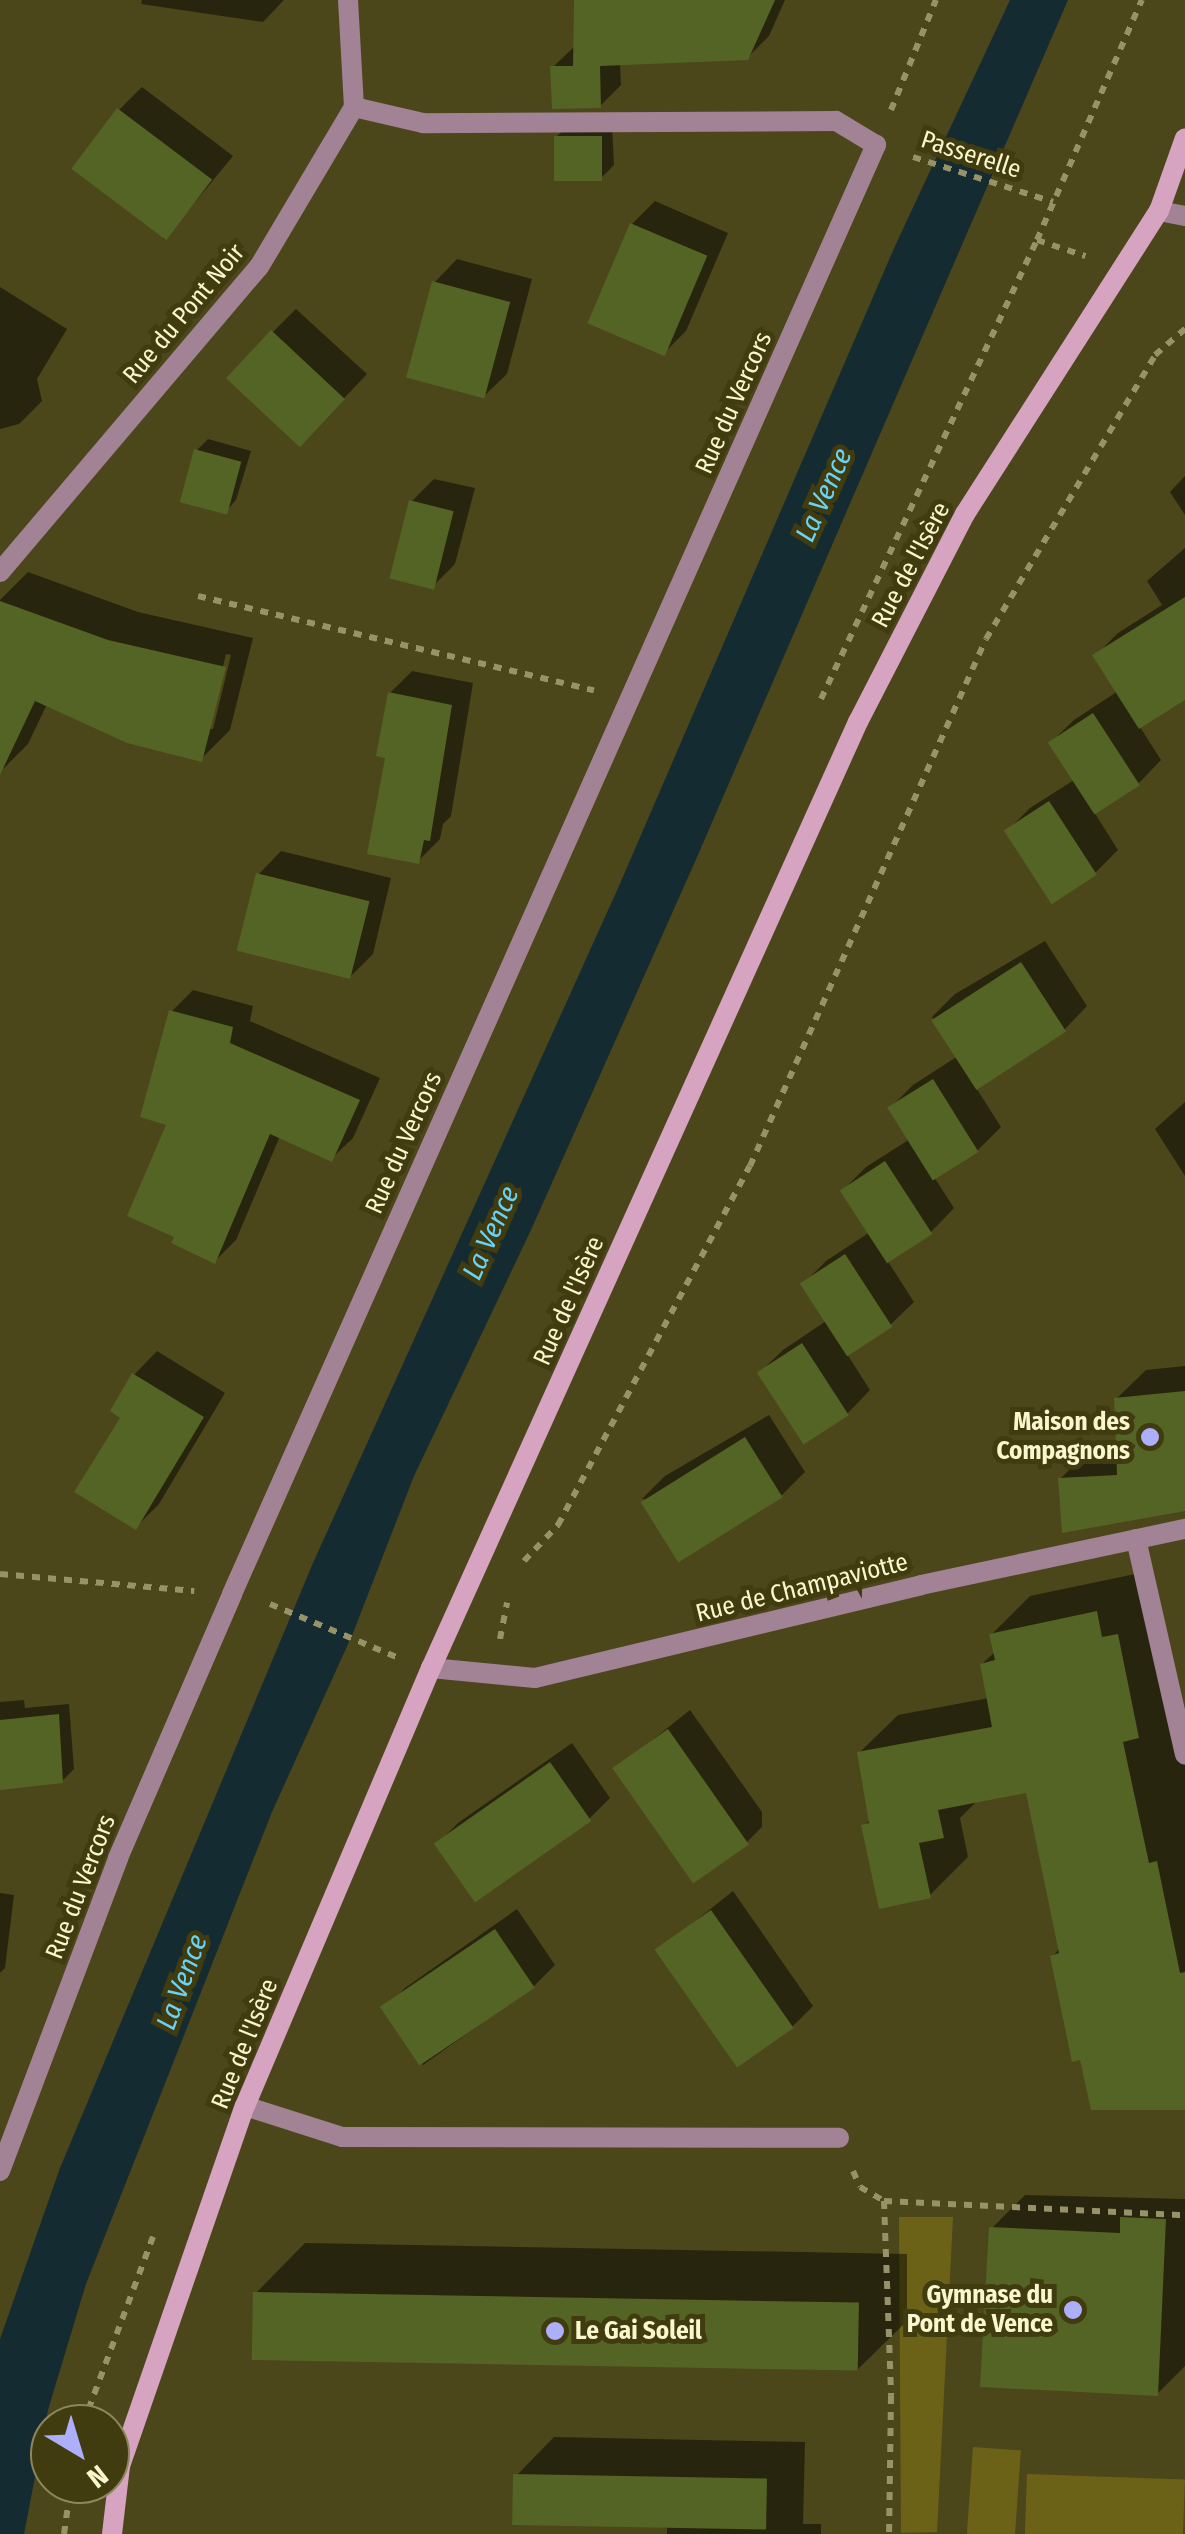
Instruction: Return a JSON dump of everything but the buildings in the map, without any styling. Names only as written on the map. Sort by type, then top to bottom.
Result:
[{"type":"street","points":[[348,0],[354,107],[423,123],[836,121],[876,146]]},
{"type":"street","name":"Rue du Pont Noir","points":[[0,572],[258,267],[354,107]]},
{"type":"street","name":"Rue de l'Isère","points":[[112,2534],[120,2466],[245,2106],[431,1668],[858,722],[966,514],[1158,211],[1185,138]]},
{"type":"street","name":"Rue du Vercors","points":[[0,2171],[118,1858],[242,1595],[630,698],[876,146]]},
{"type":"street","points":[[1158,211],[1185,216]]},
{"type":"street","name":"Rue de Champaviotte","points":[[431,1668],[535,1678],[901,1590],[1185,1529]]},
{"type":"street","points":[[1136,1539],[1185,1756]]},
{"type":"street","points":[[245,2106],[342,2137],[839,2138]]},
{"type":"path","points":[[876,146],[936,0]]},
{"type":"path","points":[[876,577],[1037,240],[1142,0]]},
{"type":"path","name":"Passerelle","points":[[876,146],[1053,202]]},
{"type":"path","points":[[1037,240],[1091,258]]},
{"type":"path","points":[[511,1574],[558,1525],[750,1166],[986,639],[1155,355],[1185,329]]},
{"type":"path","points":[[198,596],[630,698]]},
{"type":"path","points":[[0,1574],[242,1595],[372,1648]]},
{"type":"path","points":[[487,1673],[503,1630],[508,1593]]},
{"type":"path","points":[[839,2138],[860,2187],[884,2201],[1185,2215]]},
{"type":"path","points":[[884,2201],[891,2396],[889,2534]]},
{"type":"path","points":[[64,2534],[68,2504]]},
{"type":"shaded area","points":[[899,2217],[953,2217],[937,2532],[901,2533]]},
{"type":"shaded area","points":[[973,2447],[1021,2450],[1015,2534],[967,2534]]},
{"type":"shaded area","points":[[1027,2474],[1185,2480],[1183,2534],[1025,2534]]},
{"type":"water","name":"La Vence","points":[[1010,0],[1068,0],[694,864],[531,1230],[414,1476],[353,1633],[272,1812],[86,2284],[50,2404],[30,2404],[30,2503],[24,2534],[0,2534],[0,2339],[60,2168],[313,1563],[619,886],[895,246]]},
{"type":"place","name":"Maison des Compagnons","points":[[1150,1437]]},
{"type":"place","name":"Gymnase du Pont de Vence","points":[[1073,2310]]},
{"type":"place","name":"Le Gai Soleil","points":[[555,2331]]}]
